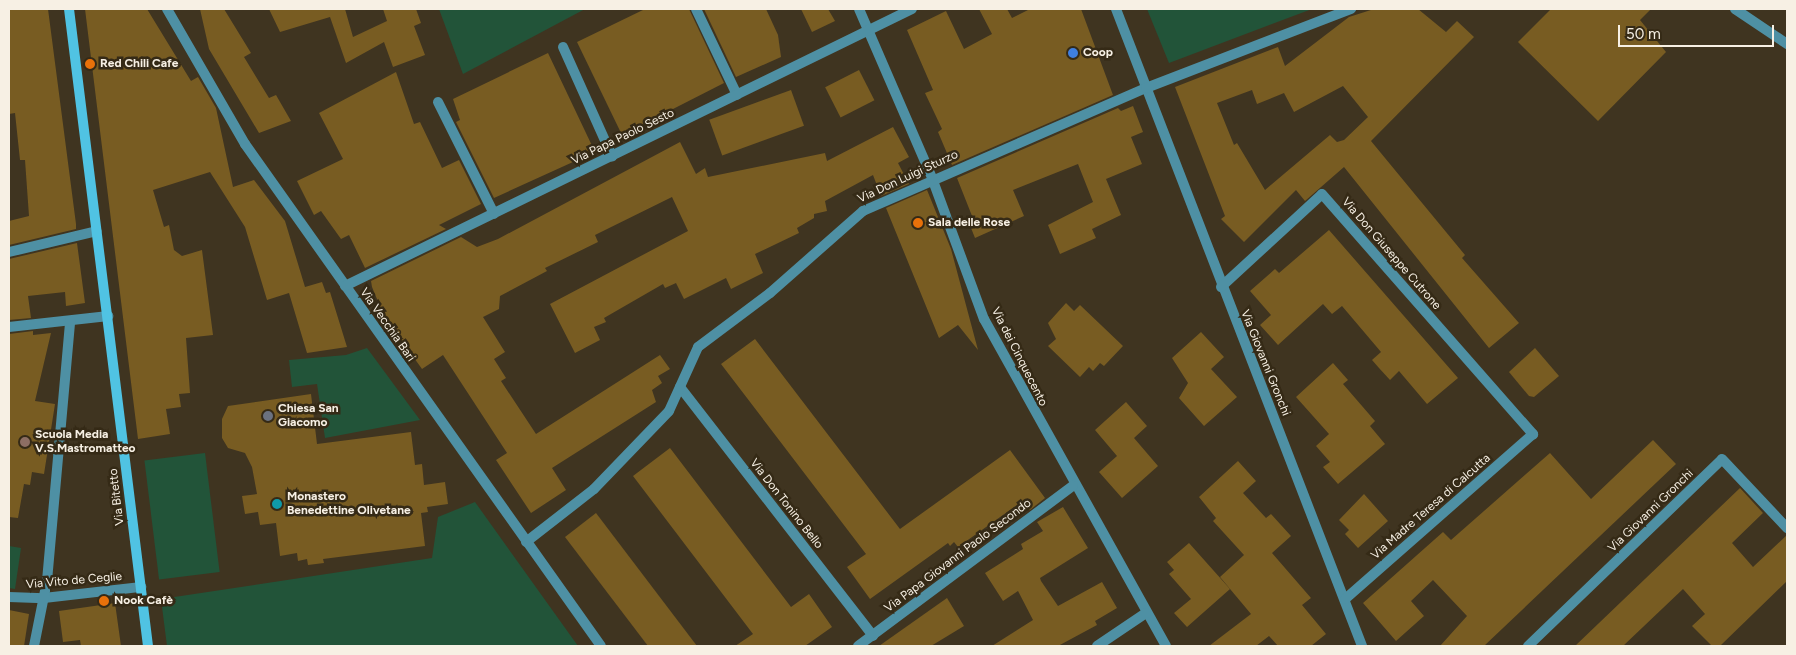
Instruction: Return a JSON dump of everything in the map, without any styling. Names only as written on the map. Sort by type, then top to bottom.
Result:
[{"type":"street","name":"Via Bitetto","points":[[69,9],[148,646]]},
{"type":"street","name":"Via Vecchia Bari","points":[[167,9],[245,144],[601,646]]},
{"type":"street","points":[[696,9],[737,95]]},
{"type":"street","name":"Via dei Cinquecento","points":[[859,9],[867,32],[932,178],[984,319],[1073,486],[1166,646]]},
{"type":"street","name":"Via Papa Paolo Sesto","points":[[345,286],[912,9]]},
{"type":"street","name":"Via Giovanni Gronchi","points":[[1116,9],[1221,287],[1362,646]]},
{"type":"street","name":"Via Don Luigi Sturzo","points":[[526,542],[594,489],[669,411],[698,347],[770,294],[862,211],[932,178],[1146,88],[1351,9]]},
{"type":"street","points":[[1735,9],[1787,44]]},
{"type":"street","points":[[563,47],[612,156]]},
{"type":"street","points":[[438,102],[494,214]]},
{"type":"street","name":"Via Don Giuseppe Cutrone","points":[[1221,287],[1322,194],[1533,434]]},
{"type":"street","points":[[9,252],[97,231]]},
{"type":"street","points":[[9,327],[108,316]]},
{"type":"street","points":[[34,646],[44,598],[70,321]]},
{"type":"street","name":"Via Don Tonino Bello","points":[[680,387],[872,636]]},
{"type":"street","name":"Via Madre Teresa di Calcutta","points":[[1345,599],[1533,434]]},
{"type":"street","name":"Via Giovanni Gronchi","points":[[1528,646],[1722,459],[1787,528]]},
{"type":"street","name":"Via Papa Giovanni Paolo Secondo","points":[[858,646],[1073,486]]},
{"type":"street","name":"Via Vito de Ceglie","points":[[9,597],[44,598],[140,587]]},
{"type":"street","points":[[1097,646],[1146,613]]},
{"type":"green space","points":[[439,9],[585,9],[463,74]]},
{"type":"green space","points":[[1147,9],[1312,9],[1169,63]]},
{"type":"green space","points":[[367,348],[420,420],[325,438],[317,384],[292,387],[289,360],[346,355]]},
{"type":"green space","points":[[205,453],[220,572],[159,580],[144,460]]},
{"type":"green space","points":[[475,502],[578,646],[167,646],[161,599],[432,558],[438,517]]},
{"type":"green space","points":[[9,546],[21,548],[15,589],[9,588]]},
{"type":"building","points":[[9,9],[48,9],[76,229],[9,245],[9,221],[29,216],[25,160],[20,160],[15,113],[9,114]]},
{"type":"building","points":[[85,9],[147,9],[191,81],[198,77],[216,108],[233,187],[254,180],[285,221],[305,287],[322,282],[326,293],[330,292],[347,347],[307,353],[289,293],[267,300],[245,227],[210,172],[153,190],[164,227],[169,225],[174,250],[182,256],[202,250],[213,335],[186,338],[190,393],[179,394],[181,407],[166,409],[170,434],[138,439]]},
{"type":"building","points":[[200,9],[224,9],[251,53],[244,57],[269,98],[276,95],[291,121],[259,133],[209,49]]},
{"type":"building","points":[[269,9],[345,9],[353,37],[387,21],[383,9],[416,9],[421,23],[414,26],[425,55],[393,67],[384,42],[346,63],[330,17],[280,32]]},
{"type":"building","points":[[645,9],[689,9],[724,83],[622,135],[577,42]]},
{"type":"building","points":[[704,9],[766,9],[778,35],[781,57],[736,77]]},
{"type":"building","points":[[801,9],[828,9],[835,21],[812,32]]},
{"type":"building","points":[[979,9],[1007,9],[1012,18],[1030,9],[1081,9],[1113,95],[952,165],[938,132],[942,129],[925,93],[933,90],[907,30],[946,11],[964,49],[992,34]]},
{"type":"building","points":[[1374,9],[1418,9],[1446,32],[1457,21],[1474,37],[1371,141],[1465,255],[1462,258],[1519,323],[1489,348],[1344,167],[1305,201],[1296,190],[1244,242],[1221,219],[1225,216],[1175,87],[1278,47],[1285,66],[1349,17]],"holes":[[[1343,86],[1368,117],[1344,140],[1337,142],[1330,135],[1265,190],[1237,143],[1234,145],[1217,103],[1252,90],[1257,104],[1284,93],[1294,112]]]},
{"type":"building","points":[[1551,9],[1651,9],[1640,20],[1666,52],[1598,121],[1518,42]]},
{"type":"building","points":[[548,53],[595,152],[494,198],[456,122],[460,120],[453,99]]},
{"type":"building","points":[[859,70],[874,100],[841,118],[825,87]]},
{"type":"building","points":[[396,72],[414,124],[420,122],[442,168],[459,160],[481,204],[439,225],[446,229],[365,268],[349,235],[341,239],[321,211],[314,215],[297,181],[343,159],[319,113]]},
{"type":"building","points":[[791,90],[804,126],[722,155],[709,120]]},
{"type":"building","points":[[1133,106],[1143,132],[1131,137],[1142,164],[1106,179],[1121,215],[1092,229],[1096,238],[1060,254],[1048,225],[1093,202],[1078,164],[1013,190],[1024,216],[975,238],[969,223],[974,221],[957,178],[1118,108],[1121,111]]},
{"type":"building","points":[[893,127],[909,157],[898,163],[909,184],[881,196],[873,175],[825,201],[827,211],[814,214],[814,218],[797,228],[799,233],[755,254],[763,273],[731,289],[726,278],[684,299],[676,283],[665,288],[663,284],[604,318],[606,322],[594,327],[600,340],[575,353],[550,304],[688,231],[672,197],[595,235],[598,242],[545,268],[547,271],[500,296],[499,309],[483,317],[505,352],[494,359],[506,378],[501,381],[536,434],[660,355],[670,369],[658,376],[662,383],[652,390],[656,402],[552,468],[566,490],[531,513],[496,460],[507,453],[443,355],[422,369],[384,316],[372,287],[371,281],[461,237],[477,247],[498,239],[680,142],[696,174],[705,168],[708,177],[825,153],[827,161]]},
{"type":"building","points":[[927,190],[951,249],[978,350],[958,325],[939,338],[886,208]]},
{"type":"building","points":[[1329,230],[1458,378],[1427,404],[1399,371],[1390,380],[1372,360],[1381,352],[1342,306],[1332,314],[1323,304],[1278,345],[1260,325],[1271,315],[1250,291],[1275,269],[1279,273]]},
{"type":"building","points":[[77,243],[85,303],[66,306],[65,292],[28,296],[31,318],[9,320],[9,259]]},
{"type":"building","points":[[1066,303],[1074,311],[1080,305],[1123,346],[1104,366],[1100,363],[1093,371],[1089,367],[1080,377],[1048,346],[1056,339],[1048,323]]},
{"type":"building","points":[[33,331],[33,335],[51,333],[35,401],[55,404],[44,474],[32,472],[30,485],[24,484],[18,518],[9,517],[9,334]]},
{"type":"building","points":[[1201,332],[1224,357],[1211,369],[1237,397],[1204,426],[1179,398],[1188,383],[1172,358]]},
{"type":"building","points":[[755,339],[900,529],[1010,450],[1045,498],[1030,510],[1024,500],[958,547],[954,542],[950,546],[948,543],[870,599],[847,567],[866,554],[721,364]]},
{"type":"building","points":[[1535,348],[1559,376],[1534,397],[1529,396],[1509,372]]},
{"type":"building","points":[[1333,363],[1348,380],[1343,384],[1375,421],[1370,426],[1385,444],[1338,484],[1323,467],[1330,462],[1316,446],[1329,434],[1296,397]]},
{"type":"building","points":[[311,394],[317,444],[411,432],[415,465],[422,464],[424,485],[445,482],[448,504],[427,507],[428,512],[421,513],[425,546],[323,559],[324,563],[308,565],[307,559],[298,561],[297,553],[280,556],[276,523],[260,525],[258,512],[245,514],[242,496],[257,494],[252,467],[245,453],[228,448],[222,438],[222,419],[228,406]]},
{"type":"building","points":[[1126,402],[1147,426],[1134,438],[1158,466],[1122,498],[1099,472],[1117,456],[1095,430]]},
{"type":"building","points":[[1653,440],[1676,464],[1484,646],[1440,646],[1467,616],[1433,580],[1411,601],[1424,616],[1396,641],[1363,603],[1443,532],[1451,540],[1550,453],[1591,499]]},
{"type":"building","points":[[670,448],[791,607],[809,594],[832,627],[805,646],[735,646],[753,634],[633,476]]},
{"type":"building","points":[[1238,461],[1256,481],[1243,493],[1266,518],[1271,514],[1291,536],[1272,553],[1311,598],[1302,605],[1326,634],[1311,646],[1278,646],[1269,636],[1256,646],[1209,646],[1251,614],[1220,577],[1244,555],[1213,521],[1216,518],[1199,497]]},
{"type":"building","points":[[1740,488],[1763,513],[1732,543],[1753,567],[1787,535],[1787,581],[1720,646],[1712,646],[1692,626],[1705,614],[1683,589],[1623,646],[1575,646]]},
{"type":"building","points":[[1364,494],[1388,521],[1358,548],[1345,534],[1349,530],[1339,520]]},
{"type":"building","points":[[1063,507],[1088,548],[1040,578],[1041,581],[1058,606],[1102,582],[1117,608],[1095,621],[1097,625],[1058,646],[992,646],[1033,620],[1018,591],[1003,601],[985,573],[1023,549],[1021,544],[1043,531],[1037,522]]},
{"type":"building","points":[[596,513],[697,646],[648,646],[565,537]]},
{"type":"building","points":[[1189,543],[1230,589],[1187,627],[1174,613],[1191,599],[1169,574],[1174,570],[1167,562]]},
{"type":"building","points":[[947,598],[964,626],[931,646],[879,646]]},
{"type":"building","points":[[115,603],[121,646],[81,646],[80,640],[63,642],[59,611]]},
{"type":"building","points":[[9,610],[29,614],[24,646],[9,646]]},
{"type":"place","name":"Coop","points":[[1073,53]]},
{"type":"place","name":"Red Chili Cafe","points":[[90,64]]},
{"type":"place","name":"Sala delle Rose","points":[[918,223]]},
{"type":"place","name":"Chiesa San Giacomo","points":[[268,416]]},
{"type":"place","name":"Scuola Media V.S.Mastromatteo","points":[[25,442]]},
{"type":"place","name":"Monastero Benedettine Olivetane","points":[[277,504]]},
{"type":"place","name":"Nook Cafè","points":[[104,601]]}]
